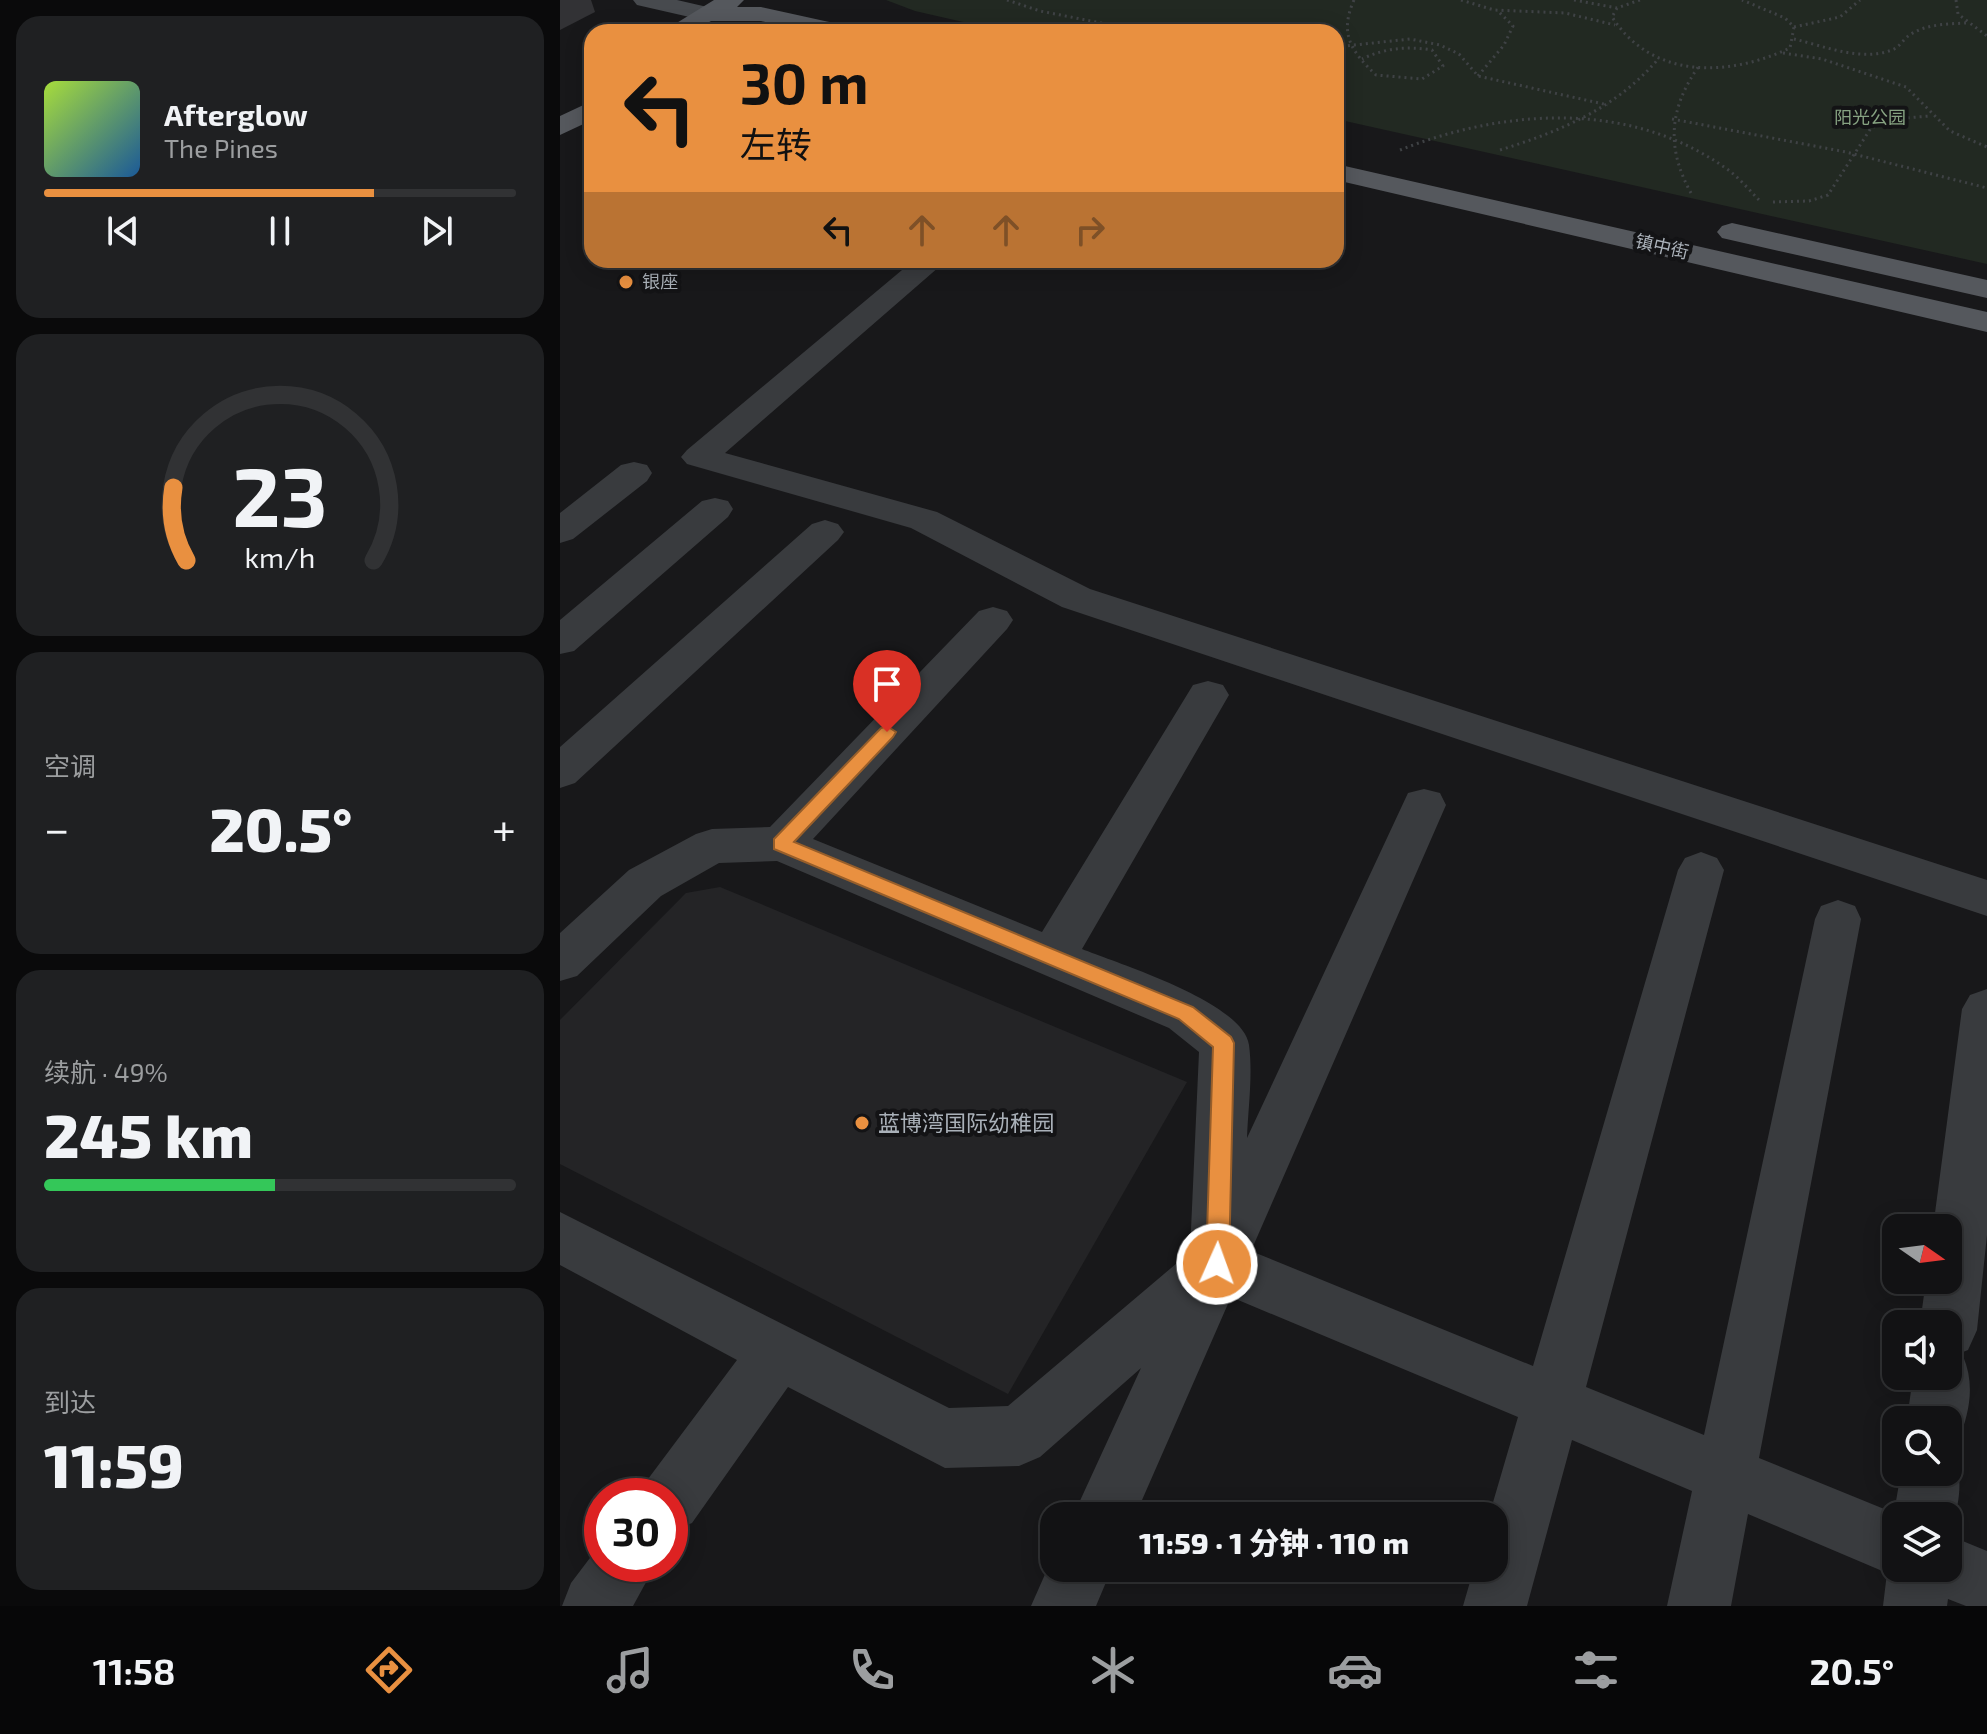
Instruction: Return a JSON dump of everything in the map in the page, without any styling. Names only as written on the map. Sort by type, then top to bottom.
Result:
[{"type":"main road","points":[[645,0],[707,14],[761,14],[807,24]]},
{"type":"main road","points":[[689,24],[732,0]]},
{"type":"main road","points":[[743,24],[785,0]]},
{"type":"main road","points":[[707,14],[719,24]]},
{"type":"main road","points":[[560,127],[584,114]]},
{"type":"main road","name":"镇中街","points":[[1344,174],[1987,322]]},
{"type":"main road","name":"镇中街","points":[[1708,226],[1987,289]]},
{"type":"street","points":[[923,268],[699,457],[924,520],[1076,598],[1987,898]]},
{"type":"street","points":[[560,531],[634,473]]},
{"type":"street","points":[[560,641],[715,509]]},
{"type":"street","points":[[560,772],[825,532]]},
{"type":"street","points":[[781,844],[993,620]]},
{"type":"street","points":[[1052,957],[1208,695]]},
{"type":"street","points":[[1110,1502],[1424,805]]},
{"type":"street","points":[[560,1237],[945,1438],[1019,1436],[1217,1264],[1224,1043],[1186,1013],[781,844],[712,846],[645,883],[570,939]]},
{"type":"street","points":[[1495,1606],[1701,870]]},
{"type":"street","points":[[1699,1606],[1838,919]]},
{"type":"street","points":[[1950,1310],[1987,1009]]},
{"type":"street","points":[[1217,1264],[1882,1539]]},
{"type":"street","points":[[687,1478],[779,1351]]},
{"type":"street","points":[[1962,1573],[1987,1583]]},
{"type":"street","points":[[594,1606],[611,1582]]},
{"type":"street","points":[[1063,1606],[1074,1582]]},
{"type":"street","points":[[1915,1606],[1918,1582]]},
{"type":"path","points":[[1007,0],[1040,11],[1106,24]]},
{"type":"path","points":[[1344,28],[1346,13],[1354,0]]},
{"type":"path","points":[[1461,0],[1494,10],[1509,18],[1513,26],[1504,45],[1478,76]]},
{"type":"path","points":[[1574,0],[1617,8],[1638,0]]},
{"type":"path","points":[[1617,8],[1612,17],[1631,46],[1659,58],[1700,65],[1745,63],[1790,48],[1794,27],[1785,18],[1742,0]]},
{"type":"path","points":[[1794,27],[1830,21],[1850,11],[1860,0]]},
{"type":"path","points":[[1956,0],[1958,14],[1987,36]]},
{"type":"path","points":[[1494,10],[1565,13],[1615,25]]},
{"type":"path","points":[[1794,39],[1850,53],[1889,52],[1898,48],[1909,35],[1927,28],[1966,23]]},
{"type":"path","points":[[1344,38],[1346,45],[1376,75],[1398,79],[1424,78],[1438,73],[1443,66],[1432,50],[1415,47],[1396,46],[1362,59]]},
{"type":"path","points":[[1346,45],[1410,39],[1440,45],[1459,54],[1478,76],[1608,105]]},
{"type":"path","points":[[1781,53],[1822,59],[1906,87],[1931,116],[1958,136],[1987,147]]},
{"type":"path","points":[[1500,150],[1551,135],[1608,105],[1636,85],[1659,58]]},
{"type":"path","points":[[1691,193],[1675,159],[1670,139],[1672,119],[1685,83],[1700,65]]},
{"type":"path","points":[[1761,202],[1809,201],[1828,195],[1871,128],[1880,123],[1931,116]]},
{"type":"path","points":[[1390,155],[1432,136],[1485,121],[1584,118],[1670,139],[1699,149],[1733,169],[1761,202],[1768,220],[1769,240]]},
{"type":"path","points":[[1672,119],[1852,154],[1987,188]]},
{"type":"shaded area","name":"蓝博湾国际幼稚园","points":[[720,887],[1187,1082],[1008,1394],[560,1164],[560,1020],[686,893]]},
{"type":"green space","name":"阳光公园","points":[[886,0],[1987,0],[1987,264],[1344,121],[1344,24],[972,24],[915,11]]},
{"type":"place","name":"银座","points":[[626,282]]},
{"type":"place","name":"蓝博湾国际幼稚园","points":[[862,1123]]},
{"type":"route","points":[[887,732],[781,844],[1186,1013],[1224,1043],[1217,1264]]}]
